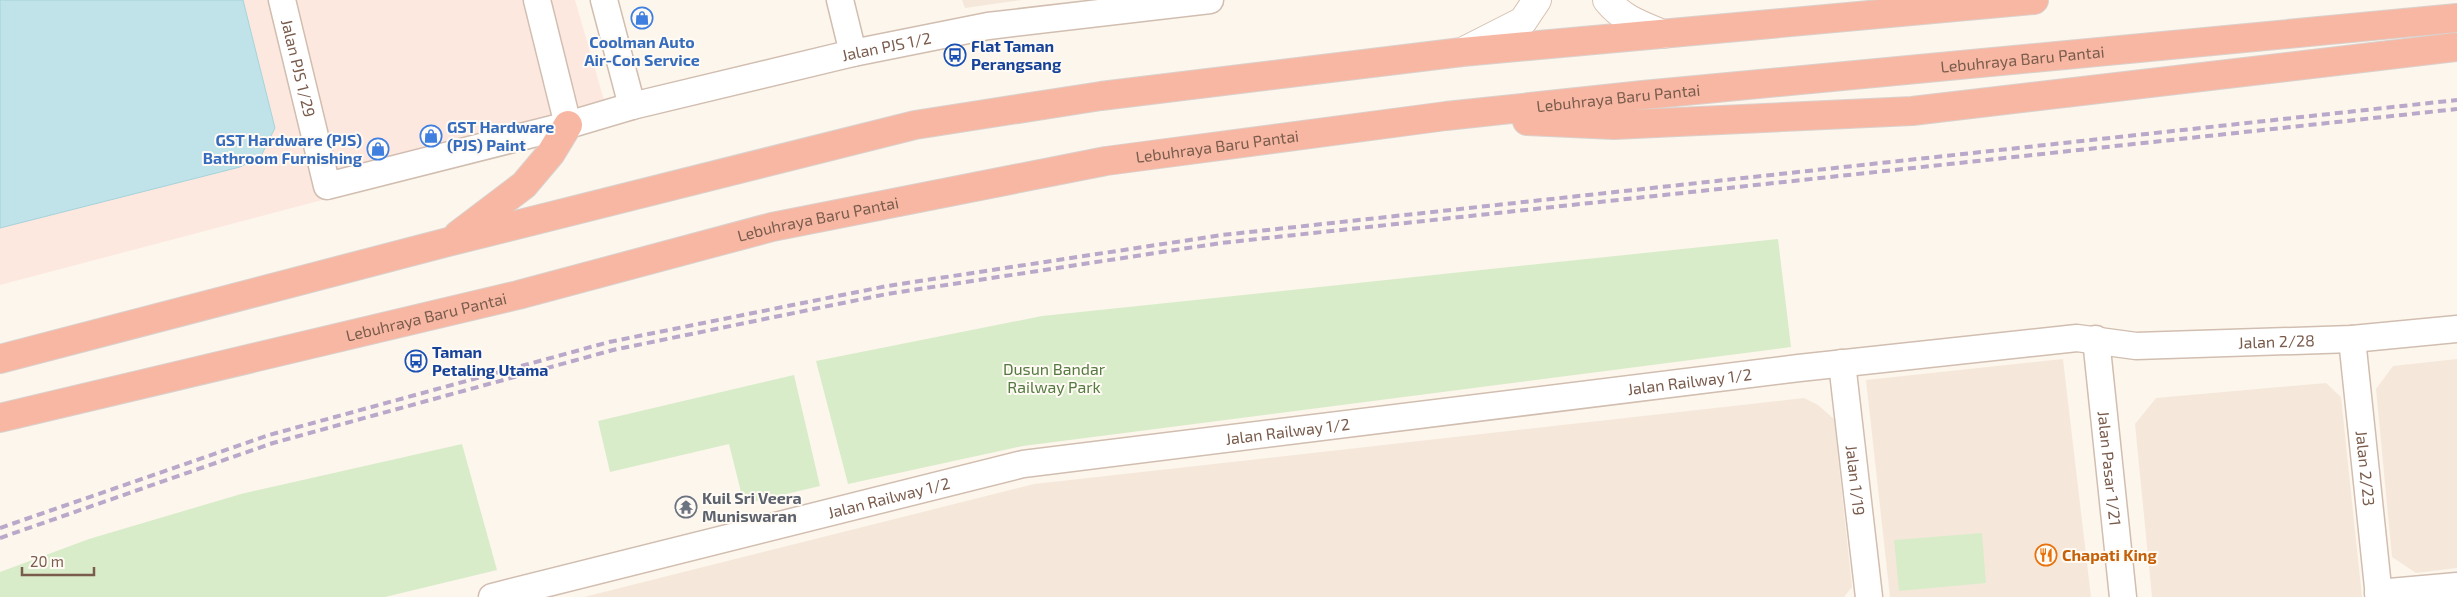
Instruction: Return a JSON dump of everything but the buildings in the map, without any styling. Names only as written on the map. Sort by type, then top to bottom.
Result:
[{"type":"highway","points":[[0,359],[448,242],[915,125],[1101,96],[1462,52],[2034,0]]},
{"type":"highway","name":"Lebuhraya Baru Pantai","points":[[0,418],[518,295],[772,227],[1106,161],[1446,116],[1643,95],[2457,18]]},
{"type":"highway","points":[[1446,116],[1614,125],[1912,111],[2457,47]]},
{"type":"highway","points":[[448,242],[524,184],[551,153],[568,125]]},
{"type":"main road","points":[[1462,52],[1523,21],[1537,0]]},
{"type":"main road","points":[[1607,0],[1614,9],[1629,20],[1663,34]]},
{"type":"street","name":"Jalan PJS 1/29","points":[[282,0],[327,186],[568,125]]},
{"type":"street","points":[[537,0],[568,125]]},
{"type":"street","points":[[604,0],[632,106]]},
{"type":"street","points":[[840,0],[853,53]]},
{"type":"street","name":"Jalan PJS 1/2","points":[[568,125],[632,106],[853,53],[988,26],[1210,0]]},
{"type":"street","name":"Jalan 2/28","points":[[2096,339],[2136,346],[2352,339],[2457,329]]},
{"type":"street","name":"Jalan Railway 1/2","points":[[492,597],[548,591],[1023,464],[1842,363],[2077,338],[2096,339]]},
{"type":"street","name":"Jalan Pasar 1/21","points":[[2096,339],[2123,597]]},
{"type":"street","name":"Jalan 2/23","points":[[2352,339],[2378,595]]},
{"type":"street","name":"Jalan 1/19","points":[[1842,363],[1869,597]]},
{"type":"street","points":[[2378,595],[2457,586]]},
{"type":"shaded area","points":[[0,0],[575,0],[611,124],[0,285]]},
{"type":"shaded area","name":"Flat Taman Perangsang","points":[[962,0],[1022,0],[965,8]]},
{"type":"shaded area","points":[[2063,359],[2091,597],[1890,597],[1866,380]]},
{"type":"shaded area","points":[[2457,359],[2457,568],[2416,573],[2392,557],[2376,389],[2393,366]]},
{"type":"shaded area","points":[[2326,383],[2341,397],[2362,597],[2152,597],[2135,424],[2156,398]]},
{"type":"shaded area","points":[[1804,398],[1818,405],[1834,419],[1852,587],[1844,597],[584,597],[1034,484]]},
{"type":"green space","name":"Dusun Bandar Railway Park","points":[[1778,239],[1791,347],[1023,446],[848,484],[816,361],[1042,316]]},
{"type":"green space","points":[[794,375],[820,486],[744,504],[729,444],[610,472],[598,421]]},
{"type":"green space","points":[[462,444],[497,570],[385,597],[0,597],[0,572],[89,539],[241,494]]},
{"type":"green space","points":[[1982,533],[1986,583],[1899,591],[1894,540]]},
{"type":"water","points":[[0,0],[243,0],[275,128],[261,156],[240,167],[0,228]]},
{"type":"railway","points":[[0,528],[269,435],[609,342],[887,286],[1222,235],[2457,100]]},
{"type":"railway","points":[[0,538],[273,443],[613,350],[887,294],[1221,243],[2457,109]]},
{"type":"place","name":"Coolman Auto Air-Con Service","points":[[642,18]]},
{"type":"place","name":"Flat Taman Perangsang","points":[[955,55]]},
{"type":"place","name":"GST Hardware (PJS) Paint","points":[[431,136]]},
{"type":"place","name":"GST Hardware (PJS) Bathroom Furnishing","points":[[378,149]]},
{"type":"place","name":"Taman Petaling Utama","points":[[416,361]]},
{"type":"place","name":"Kuil Sri Veera Muniswaran","points":[[686,507]]},
{"type":"place","name":"Chapati King","points":[[2046,555]]}]
